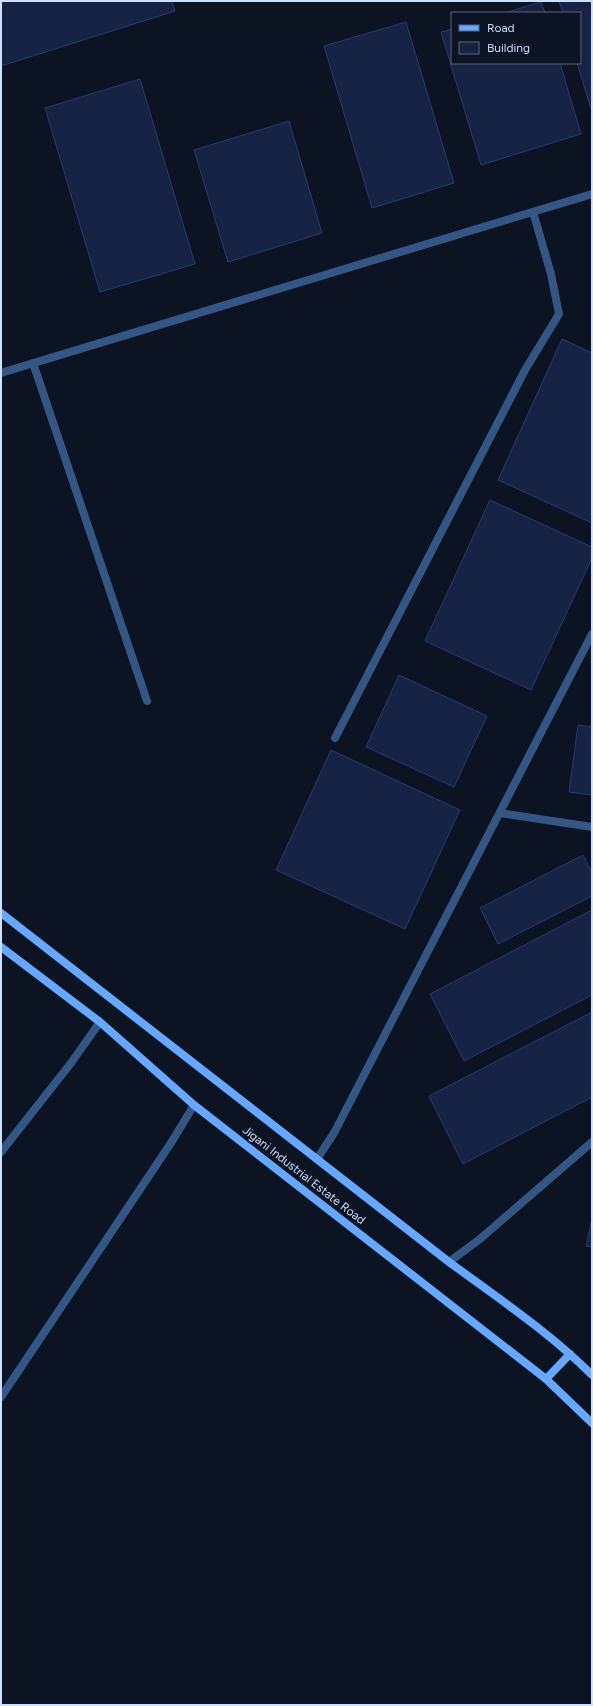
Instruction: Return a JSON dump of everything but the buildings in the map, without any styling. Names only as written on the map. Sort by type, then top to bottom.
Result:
[{"type":"main road","name":"Jigani Industrial Estate Road","points":[[1,913],[449,1262],[523,1316],[570,1354],[592,1375]]},
{"type":"main road","name":"Jigani Industrial Estate Road","points":[[1,947],[100,1022],[194,1105],[546,1379],[592,1423]]},
{"type":"main road","points":[[546,1379],[570,1354]]},
{"type":"street","points":[[1,373],[592,194]]},
{"type":"street","points":[[335,738],[526,370],[559,314],[551,274],[533,212]]},
{"type":"street","points":[[34,363],[147,701]]},
{"type":"street","points":[[317,1160],[334,1133],[592,634]]},
{"type":"street","points":[[500,813],[592,827]]},
{"type":"street","points":[[1,1152],[71,1063],[100,1022]]},
{"type":"street","points":[[1,1397],[171,1143],[194,1105]]},
{"type":"street","points":[[449,1262],[480,1239],[592,1142]]}]
